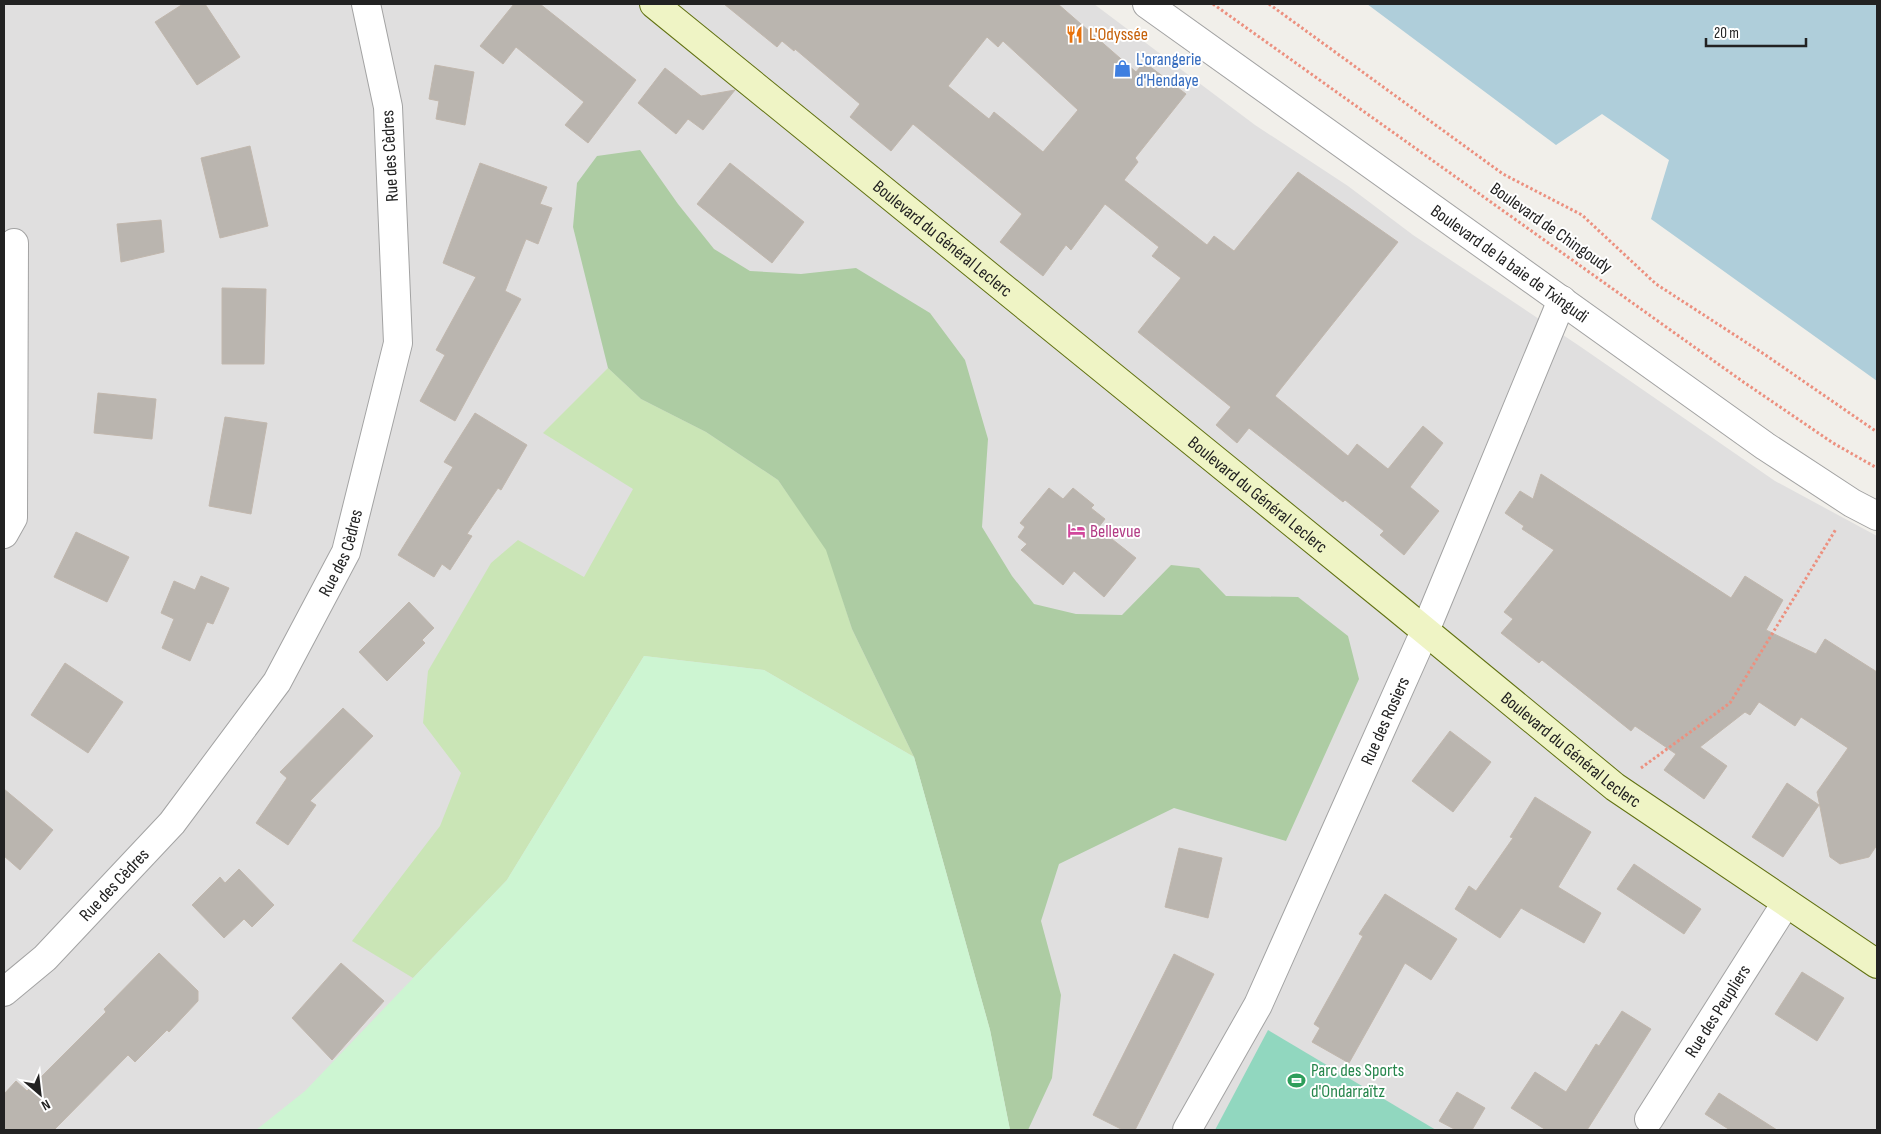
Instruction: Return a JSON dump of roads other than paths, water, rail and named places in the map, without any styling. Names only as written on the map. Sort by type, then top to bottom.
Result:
[{"type":"main road","name":"Boulevard du Général Leclerc","points":[[654,4],[1615,787],[1877,964]]},
{"type":"street","name":"Rue des Cèdres","points":[[4,992],[46,958],[172,823],[276,682],[346,552],[398,343],[388,107],[366,4]]},
{"type":"street","name":"Boulevard de la baie de Txingudi","points":[[1147,4],[1765,446],[1852,503],[1877,516]]},
{"type":"street","points":[[4,534],[12,518],[14,243]]},
{"type":"street","name":"Rue des Rosiers","points":[[1187,1130],[1258,1004],[1425,631],[1562,300]]},
{"type":"street","name":"Rue des Peupliers","points":[[1649,1119],[1786,903]]},
{"type":"water","points":[[1367,4],[1877,4],[1877,381],[1651,219],[1669,160],[1602,114],[1556,145]]},
{"type":"place","name":"L'Odyssée","points":[[1075,34]]},
{"type":"place","name":"L'orangerie d'Hendaye","points":[[1122,69]]},
{"type":"place","name":"Bellevue","points":[[1076,531]]},
{"type":"place","name":"Parc des Sports d'Ondarraïtz","points":[[1297,1080]]}]
